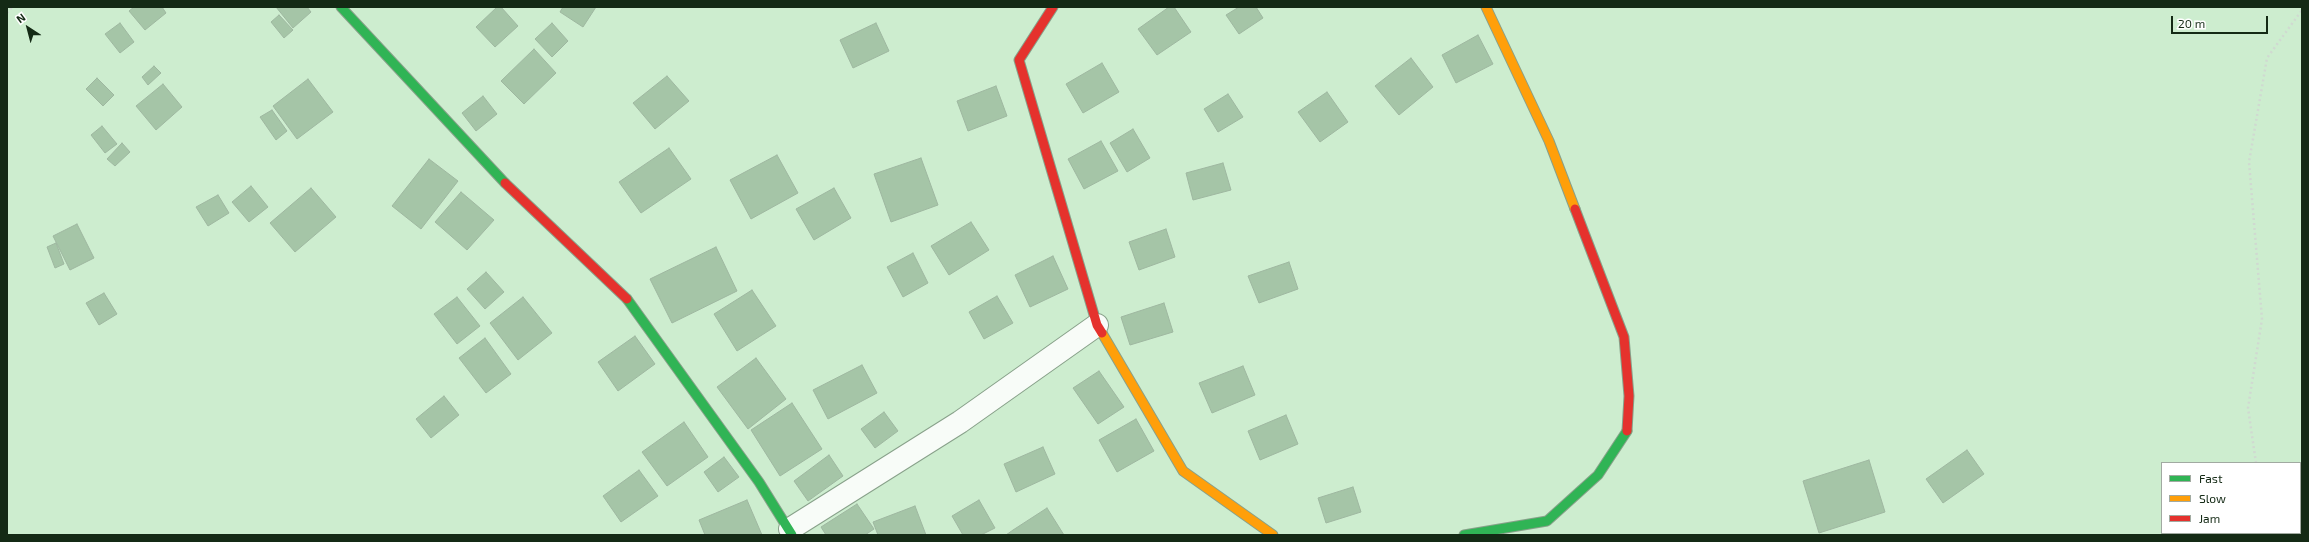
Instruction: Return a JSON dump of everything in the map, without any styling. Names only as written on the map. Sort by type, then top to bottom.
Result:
[{"type":"street","points":[[341,7],[494,173],[633,305],[759,482],[791,532],[960,422],[1097,325]]},
{"type":"street","points":[[1054,7],[1019,60],[1097,325],[1182,470],[1273,535]]},
{"type":"street","points":[[1464,535],[1547,521],[1598,475],[1628,430],[1629,396],[1624,337],[1550,141],[1486,7]]},
{"type":"path","points":[[7,13],[12,7]]},
{"type":"path","points":[[2256,462],[2248,408],[2262,319],[2249,162],[2267,58],[2302,10]]},
{"type":"building","points":[[134,7],[162,7],[166,13],[145,30],[129,11]]},
{"type":"building","points":[[276,7],[307,7],[311,12],[293,28]]},
{"type":"building","points":[[497,7],[501,7],[518,26],[495,47],[476,27]]},
{"type":"building","points":[[563,7],[596,7],[583,27],[560,12]]},
{"type":"building","points":[[1169,7],[1174,7],[1191,32],[1157,55],[1138,29]]},
{"type":"building","points":[[1239,7],[1256,7],[1263,18],[1239,34],[1226,15]]},
{"type":"building","points":[[279,15],[293,30],[284,38],[271,22]]},
{"type":"building","points":[[120,23],[134,42],[120,53],[105,34]]},
{"type":"building","points":[[552,23],[568,41],[552,57],[535,39]]},
{"type":"building","points":[[876,23],[889,51],[853,68],[840,40]]},
{"type":"building","points":[[1478,35],[1493,64],[1456,83],[1442,55]]},
{"type":"building","points":[[534,49],[556,73],[524,104],[501,81]]},
{"type":"building","points":[[1411,58],[1433,87],[1399,115],[1375,86]]},
{"type":"building","points":[[1102,63],[1119,92],[1083,113],[1066,84]]},
{"type":"building","points":[[154,66],[161,73],[148,85],[142,77]]},
{"type":"building","points":[[667,76],[689,101],[655,129],[633,103]]},
{"type":"building","points":[[97,78],[114,95],[103,106],[86,89]]},
{"type":"building","points":[[308,79],[333,112],[297,139],[273,106]]},
{"type":"building","points":[[163,84],[182,107],[156,130],[136,106]]},
{"type":"building","points":[[996,86],[1007,116],[968,131],[957,101]]},
{"type":"building","points":[[1327,92],[1348,122],[1320,142],[1298,112]]},
{"type":"building","points":[[1228,94],[1243,117],[1218,132],[1204,109]]},
{"type":"building","points":[[483,96],[497,114],[476,131],[462,113]]},
{"type":"building","points":[[272,110],[287,131],[276,140],[260,117]]},
{"type":"building","points":[[102,126],[117,144],[105,153],[91,135]]},
{"type":"building","points":[[1133,129],[1150,158],[1127,172],[1110,143]]},
{"type":"building","points":[[1101,141],[1118,171],[1084,189],[1068,159]]},
{"type":"building","points":[[122,143],[130,152],[115,166],[107,159]]},
{"type":"building","points":[[669,148],[691,179],[641,213],[619,182]]},
{"type":"building","points":[[777,155],[798,193],[751,219],[730,180]]},
{"type":"building","points":[[921,158],[938,205],[891,222],[874,174]]},
{"type":"building","points":[[429,159],[458,181],[421,229],[392,206]]},
{"type":"building","points":[[1223,163],[1231,190],[1193,200],[1186,173]]},
{"type":"building","points":[[251,186],[268,207],[249,222],[232,202]]},
{"type":"building","points":[[311,188],[336,217],[295,252],[270,223]]},
{"type":"building","points":[[834,188],[851,218],[814,240],[796,209]]},
{"type":"building","points":[[461,192],[494,220],[467,250],[435,222]]},
{"type":"building","points":[[218,195],[229,213],[208,226],[196,207]]},
{"type":"building","points":[[971,222],[989,250],[949,275],[931,246]]},
{"type":"building","points":[[77,224],[94,258],[70,270],[53,236]]},
{"type":"building","points":[[1166,229],[1175,257],[1139,270],[1129,242]]},
{"type":"building","points":[[56,243],[64,264],[55,268],[47,247]]},
{"type":"building","points":[[716,247],[737,291],[672,323],[650,279]]},
{"type":"building","points":[[913,253],[928,283],[903,297],[887,267]]},
{"type":"building","points":[[1053,256],[1068,289],[1030,307],[1015,275]]},
{"type":"building","points":[[1289,262],[1298,289],[1259,303],[1248,276]]},
{"type":"building","points":[[486,272],[504,292],[485,309],[467,289]]},
{"type":"building","points":[[752,290],[776,326],[737,351],[714,314]]},
{"type":"building","points":[[104,293],[117,314],[99,325],[86,303]]},
{"type":"building","points":[[997,296],[1013,323],[984,339],[969,312]]},
{"type":"building","points":[[457,297],[480,326],[457,344],[434,314]]},
{"type":"building","points":[[523,297],[552,333],[518,360],[490,323]]},
{"type":"building","points":[[1164,303],[1173,332],[1130,345],[1121,317]]},
{"type":"building","points":[[635,336],[655,364],[618,391],[598,362]]},
{"type":"building","points":[[485,338],[511,374],[486,393],[459,358]]},
{"type":"building","points":[[756,358],[786,399],[748,429],[717,387]]},
{"type":"building","points":[[862,365],[877,393],[828,419],[813,390]]},
{"type":"building","points":[[1243,366],[1255,395],[1212,413],[1199,383]]},
{"type":"building","points":[[1099,371],[1124,407],[1098,424],[1073,388]]},
{"type":"building","points":[[444,396],[459,415],[431,438],[416,419]]},
{"type":"building","points":[[792,403],[822,449],[780,476],[751,430]]},
{"type":"building","points":[[884,412],[898,431],[875,448],[861,429]]},
{"type":"building","points":[[1286,415],[1298,444],[1260,460],[1248,431]]},
{"type":"building","points":[[1136,419],[1154,451],[1117,472],[1099,440]]},
{"type":"building","points":[[684,422],[708,457],[667,486],[642,452]]},
{"type":"building","points":[[1043,447],[1055,474],[1016,492],[1004,464]]},
{"type":"building","points":[[1967,450],[1984,474],[1943,503],[1926,479]]},
{"type":"building","points":[[829,455],[843,476],[808,501],[794,481]]},
{"type":"building","points":[[724,457],[739,477],[718,492],[704,472]]},
{"type":"building","points":[[1869,460],[1885,512],[1819,533],[1803,481]]},
{"type":"building","points":[[639,470],[658,496],[621,522],[603,496]]},
{"type":"building","points":[[1353,487],[1361,512],[1326,523],[1318,498]]},
{"type":"building","points":[[747,500],[762,535],[705,535],[699,520]]},
{"type":"building","points":[[979,500],[995,528],[981,535],[963,535],[952,516]]},
{"type":"building","points":[[857,504],[874,529],[865,535],[826,535],[821,527]]},
{"type":"building","points":[[915,506],[926,535],[878,535],[873,522]]},
{"type":"building","points":[[1047,508],[1064,535],[1006,535],[1013,530]]},
{"type":"traffic: fast","points":[[341,7],[505,183]]},
{"type":"traffic: fast","points":[[627,299],[759,482],[792,535]]},
{"type":"traffic: fast","points":[[1464,535],[1547,521],[1598,475],[1627,431]]},
{"type":"traffic: slow","points":[[1486,7],[1549,141],[1575,209]]},
{"type":"traffic: slow","points":[[1102,333],[1183,471],[1273,535]]},
{"type":"traffic: jam","points":[[1053,7],[1019,60],[1097,325],[1102,333]]},
{"type":"traffic: jam","points":[[505,183],[627,299]]},
{"type":"traffic: jam","points":[[1575,209],[1624,337],[1629,396],[1627,431]]}]
